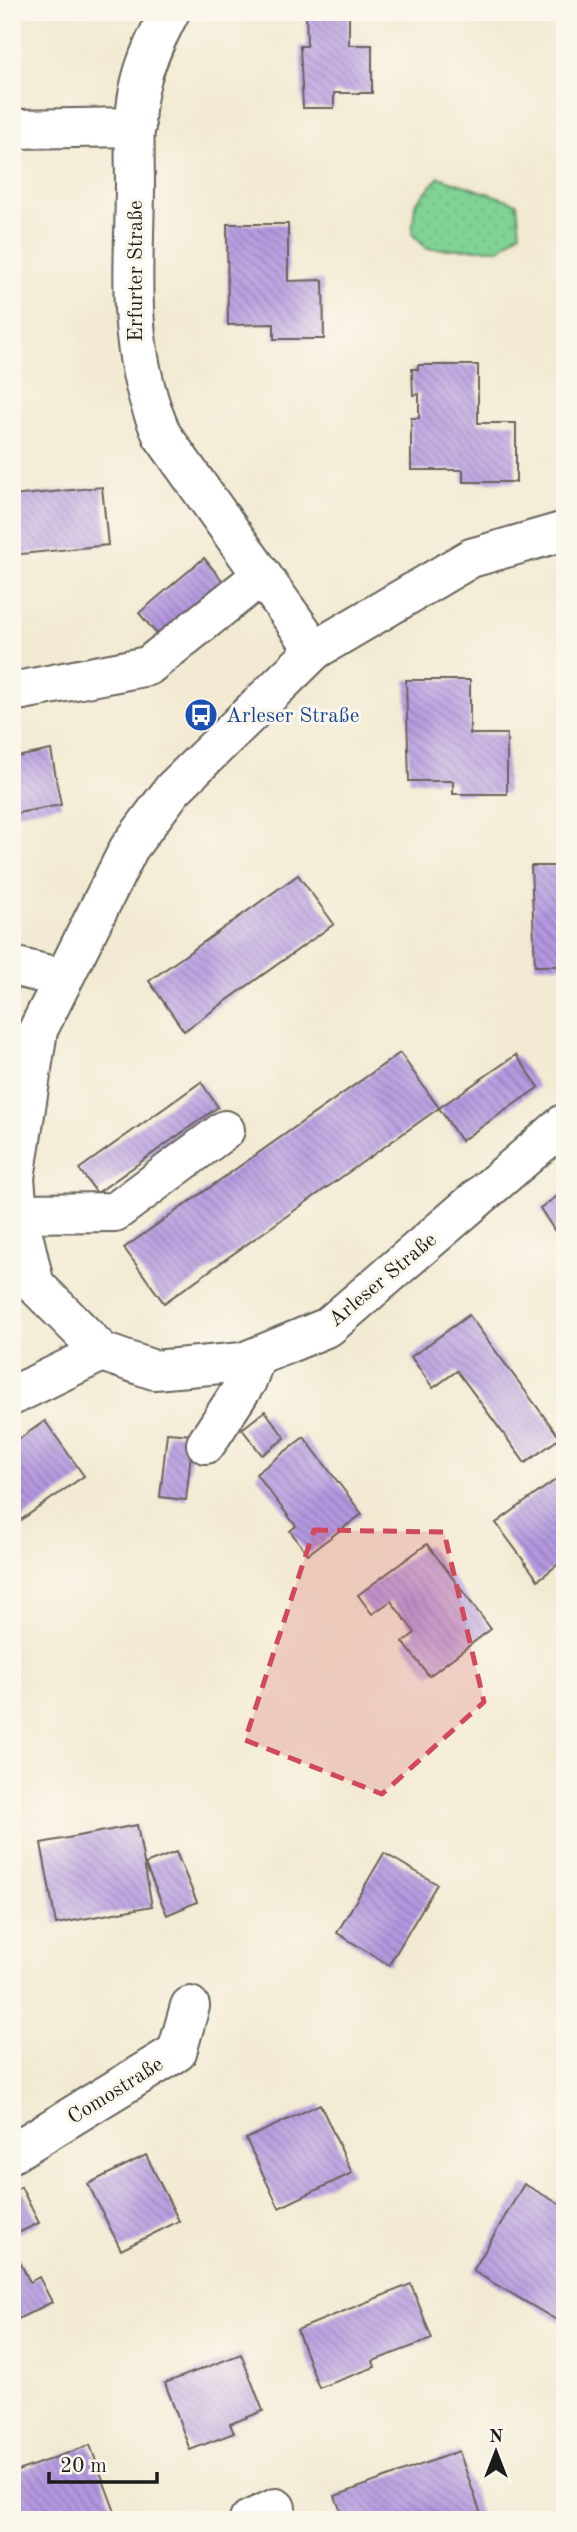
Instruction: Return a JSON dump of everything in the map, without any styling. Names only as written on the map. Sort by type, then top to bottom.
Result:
[{"type":"street","name":"Erfurter Straße","points":[[170,12],[154,42],[140,83],[136,127],[134,336],[148,400],[162,435],[315,650]]},
{"type":"street","points":[[12,129],[136,127]]},
{"type":"street","name":"Arleser Straße","points":[[565,531],[471,558],[315,650],[173,789],[129,848],[38,1030],[33,1135],[15,1190],[35,1285],[102,1352],[155,1370],[243,1362],[328,1327],[565,1123]]},
{"type":"street","points":[[12,692],[148,666],[262,575]]},
{"type":"street","points":[[12,966],[62,978]]},
{"type":"street","points":[[15,1190],[115,1212],[225,1130]]},
{"type":"street","points":[[12,1396],[102,1352]]},
{"type":"street","points":[[206,1444],[247,1381],[257,1357]]},
{"type":"street","name":"Comostraße","points":[[12,2153],[177,2052],[190,2006]]},
{"type":"highlighted area","points":[[314,1530],[444,1532],[484,1702],[382,1794],[245,1740]]},
{"type":"green space","points":[[439,177],[517,203],[520,232],[500,249],[427,249],[412,234],[415,204]]},
{"type":"building","points":[[306,12],[349,12],[349,45],[372,45],[372,93],[334,93],[334,108],[303,108],[300,46],[307,46]]},
{"type":"building","points":[[227,224],[288,224],[288,281],[323,280],[324,339],[274,339],[274,324],[228,325]]},
{"type":"building","points":[[418,365],[478,365],[478,423],[516,423],[516,482],[463,482],[463,470],[411,470],[411,418],[419,418],[419,394],[413,395],[412,369],[418,369]]},
{"type":"building","points":[[102,487],[108,545],[12,555],[12,496]]},
{"type":"building","points":[[204,558],[226,585],[161,639],[139,613]]},
{"type":"building","points":[[406,680],[470,680],[470,734],[507,734],[507,794],[453,794],[453,781],[409,781]]},
{"type":"building","points":[[51,750],[61,805],[12,814],[12,758]]},
{"type":"building","points":[[531,866],[565,866],[565,966],[535,966]]},
{"type":"building","points":[[298,875],[334,924],[184,1031],[149,981]]},
{"type":"building","points":[[400,1053],[439,1108],[164,1303],[124,1248]]},
{"type":"building","points":[[516,1055],[539,1087],[461,1141],[439,1108]]},
{"type":"building","points":[[201,1082],[218,1107],[97,1193],[79,1169]]},
{"type":"building","points":[[565,1191],[565,1227],[556,1233],[540,1208]]},
{"type":"building","points":[[469,1315],[560,1438],[525,1463],[457,1371],[433,1388],[411,1357]]},
{"type":"building","points":[[265,1411],[285,1438],[262,1455],[242,1429]]},
{"type":"building","points":[[45,1421],[84,1476],[12,1526],[12,1444]]},
{"type":"building","points":[[167,1433],[193,1435],[186,1500],[160,1497]]},
{"type":"building","points":[[304,1437],[362,1514],[308,1554],[290,1531],[296,1526],[256,1474]]},
{"type":"building","points":[[565,1473],[565,1559],[538,1580],[496,1523]]},
{"type":"building","points":[[427,1544],[491,1629],[429,1676],[403,1642],[415,1633],[391,1601],[372,1614],[358,1595]]},
{"type":"building","points":[[137,1825],[152,1906],[56,1924],[41,1843]]},
{"type":"building","points":[[176,1852],[197,1902],[167,1915],[145,1864]]},
{"type":"building","points":[[384,1853],[437,1884],[389,1965],[337,1933]]},
{"type":"building","points":[[320,2104],[352,2173],[279,2208],[246,2139]]},
{"type":"building","points":[[146,2155],[179,2221],[121,2250],[88,2184]]},
{"type":"building","points":[[524,2184],[565,2207],[565,2325],[473,2271]]},
{"type":"building","points":[[21,2187],[39,2223],[12,2236],[12,2192]]},
{"type":"building","points":[[12,2247],[30,2282],[39,2277],[52,2302],[12,2322]]},
{"type":"building","points":[[411,2284],[432,2339],[373,2361],[375,2367],[319,2388],[297,2330]]},
{"type":"building","points":[[241,2354],[263,2411],[230,2424],[234,2433],[190,2450],[165,2383]]},
{"type":"building","points":[[90,2445],[118,2520],[12,2520],[12,2473]]},
{"type":"building","points":[[459,2451],[483,2520],[344,2520],[335,2496]]},
{"type":"place","name":"Arleser Straße","points":[[201,715]]}]
